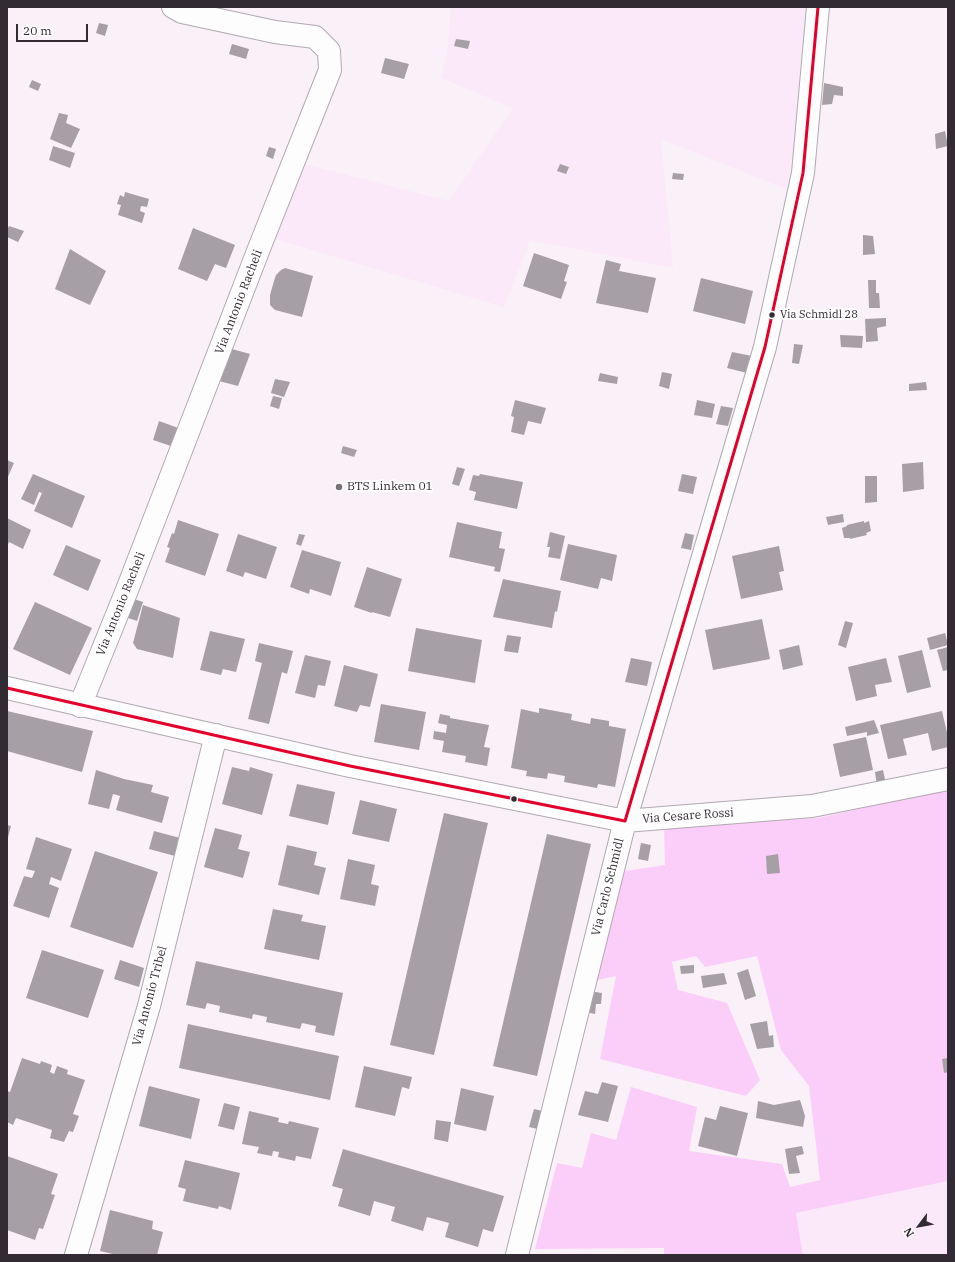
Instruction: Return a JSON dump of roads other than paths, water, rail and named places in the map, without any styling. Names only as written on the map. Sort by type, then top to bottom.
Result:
[{"type":"street","name":"Via Antonio Racheli","points":[[80,706],[127,590],[330,70],[328,50],[315,37],[274,32],[182,12],[173,7]]},
{"type":"street","name":"Via Carlo Schmidl","points":[[517,1255],[625,821],[765,346],[803,173],[818,7]]},
{"type":"street","name":"Via Cesare Rossi","points":[[7,688],[80,706],[350,766],[625,821],[812,806],[948,779]]},
{"type":"street","name":"Via Antonio Tribel","points":[[76,1255],[148,1006],[216,735]]},
{"type":"place","name":"Via Schmidl 28","points":[[772,315]]},
{"type":"place","name":"BTS Linkem 01","points":[[339,487]]}]
